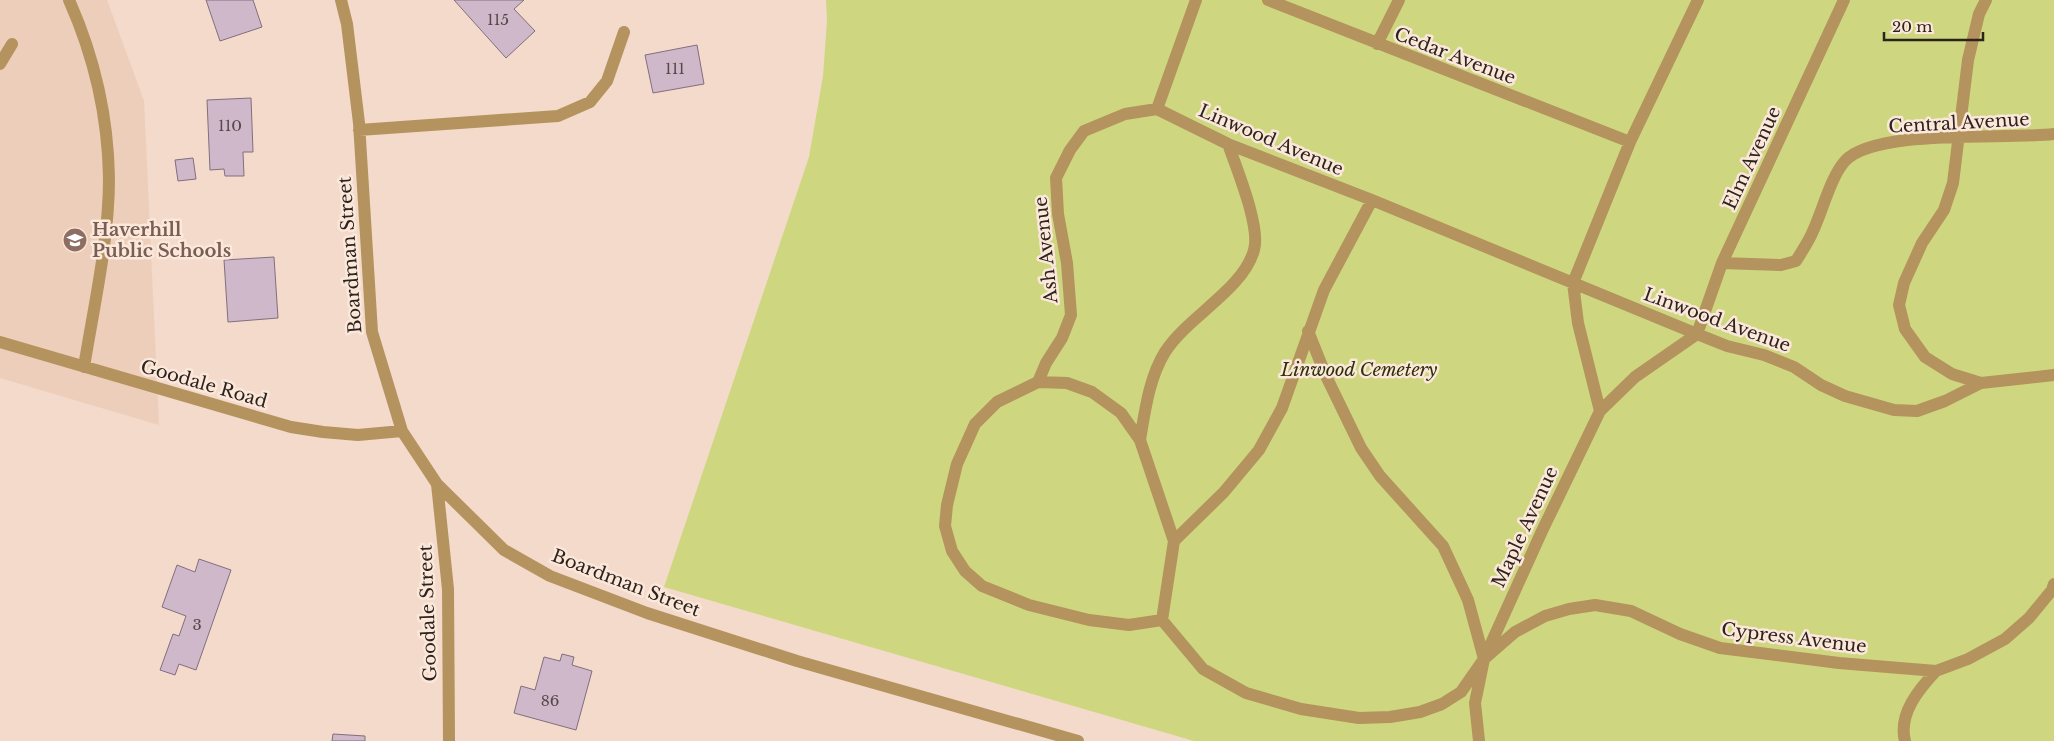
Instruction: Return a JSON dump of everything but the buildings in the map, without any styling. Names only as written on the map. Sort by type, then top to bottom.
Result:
[{"type":"street","points":[[70,0],[82,30],[97,79],[105,124],[108,178],[105,239],[84,368]]},
{"type":"street","name":"Boardman Street","points":[[341,0],[347,24],[359,130],[372,332],[402,431],[437,484],[504,550],[550,576],[647,613],[797,661],[1078,741]]},
{"type":"street","points":[[1157,110],[1196,0]]},
{"type":"street","name":"Cedar Avenue","points":[[1268,0],[1630,142]]},
{"type":"street","points":[[1377,44],[1399,0]]},
{"type":"street","points":[[1600,411],[1578,323],[1573,283],[1630,142],[1698,0]]},
{"type":"street","name":"Elm Avenue","points":[[1697,334],[1722,263],[1844,0]]},
{"type":"street","points":[[1981,382],[1952,374],[1925,357],[1905,329],[1899,305],[1904,283],[1922,243],[1944,210],[1953,183],[1968,60],[1979,14],[1986,0]]},
{"type":"street","points":[[359,130],[558,116],[590,102],[607,81],[624,32]]},
{"type":"street","points":[[0,64],[12,44]]},
{"type":"street","name":"Linwood Avenue","points":[[1157,110],[1228,144],[1372,200],[1697,334],[1727,346],[1764,355],[1794,367],[1821,386],[1844,396],[1894,410],[1917,411],[1945,402],[1981,382],[2054,375]]},
{"type":"street","name":"Ash Avenue","points":[[1038,382],[1046,363],[1062,338],[1071,315],[1066,263],[1058,214],[1056,178],[1070,150],[1084,131],[1125,114],[1157,110]]},
{"type":"street","name":"Central Avenue","points":[[1722,263],[1781,265],[1796,261],[1813,232],[1833,183],[1845,161],[1867,148],[1892,141],[1959,137],[2033,137],[2054,134]]},
{"type":"street","points":[[1140,440],[1146,405],[1164,353],[1188,324],[1213,303],[1245,270],[1255,248],[1248,199],[1228,144]]},
{"type":"street","points":[[1174,541],[1224,492],[1260,450],[1282,408],[1324,290],[1372,200]]},
{"type":"street","points":[[1308,331],[1326,376],[1361,448],[1380,476],[1443,546],[1468,600],[1484,659],[1475,703],[1479,741]]},
{"type":"street","name":"Maple Avenue","points":[[1484,659],[1542,531],[1600,411],[1635,378],[1697,334]]},
{"type":"street","name":"Goodale Road","points":[[0,342],[292,427],[358,435],[402,431]]},
{"type":"street","points":[[1162,620],[1129,625],[1089,620],[1029,605],[982,586],[965,571],[952,551],[945,526],[947,505],[957,464],[975,424],[997,402],[1038,382],[1066,383],[1092,392],[1121,413],[1140,440],[1174,541],[1162,620],[1204,670],[1246,693],[1301,709],[1359,718],[1390,717],[1420,712],[1442,704],[1461,692],[1484,659]]},
{"type":"street","name":"Goodale Street","points":[[437,484],[448,589],[449,741]]},
{"type":"street","name":"Cypress Avenue","points":[[1484,659],[1515,632],[1545,616],[1569,609],[1595,605],[1631,611],[1680,634],[1720,648],[1839,663],[1936,671],[1968,659],[2005,639],[2029,618],[2052,590],[2054,584]]},
{"type":"street","name":"Cypress Avenue","points":[[1905,741],[1906,715],[1917,692],[1936,671]]},
{"type":"shaded area","name":"Haverhill Public Schools","points":[[0,0],[107,0],[144,101],[159,425],[0,378]]},
{"type":"green space","name":"Linwood Cemetery","points":[[826,0],[2054,0],[2054,741],[1194,741],[664,587],[809,157],[823,76],[827,21]]},
{"type":"place","name":"Haverhill Public Schools","points":[[75,240]]}]
